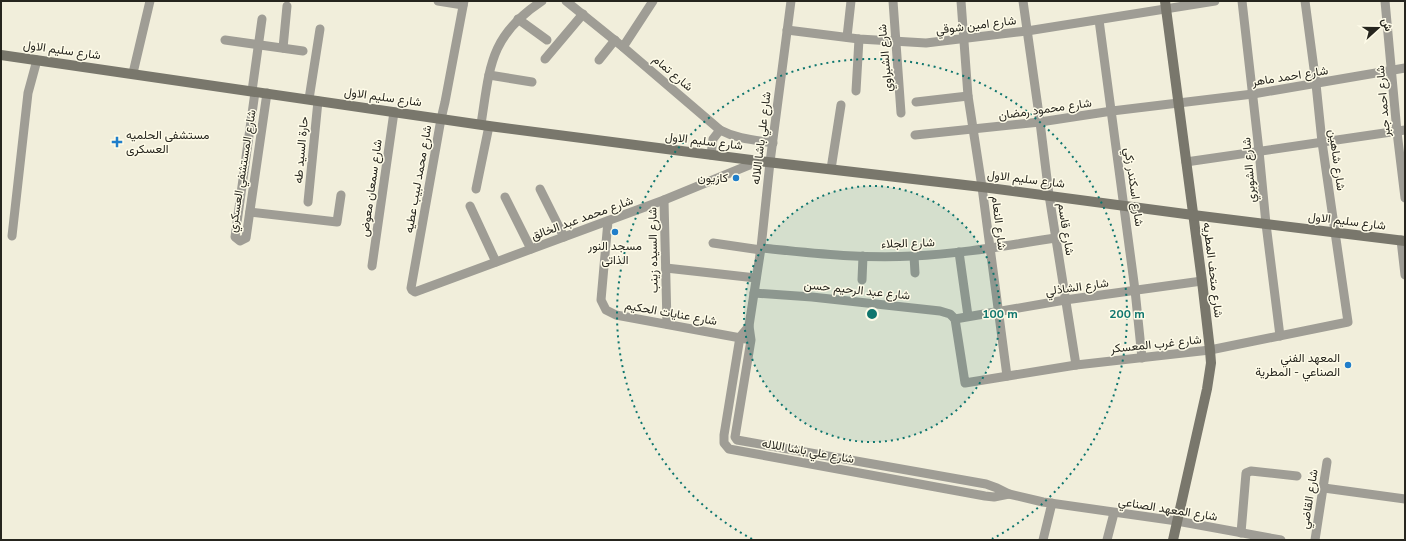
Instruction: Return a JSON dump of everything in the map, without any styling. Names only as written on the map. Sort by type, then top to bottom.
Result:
[{"type":"street","points":[[133,74],[150,1]]},
{"type":"street","points":[[438,1],[464,3]]},
{"type":"street","points":[[476,189],[485,125],[489,75],[492,62],[506,32],[518,19],[542,1]]},
{"type":"street","name":"شارع تمام","points":[[566,1],[615,40],[720,130],[741,139],[773,143]]},
{"type":"street","points":[[623,47],[652,1]]},
{"type":"street","name":"شارع علي باشا اللاله","points":[[791,1],[770,162],[761,249],[748,326],[751,340],[736,437],[738,442],[986,484],[1009,494],[1052,503]]},
{"type":"street","points":[[847,37],[851,1]]},
{"type":"street","name":"شارع الشبراوي","points":[[893,1],[902,113]]},
{"type":"street","name":"شارع النعام","points":[[961,1],[968,96],[982,187],[1007,376]]},
{"type":"street","name":"شارع قاسم","points":[[1023,1],[1049,196],[1076,365]]},
{"type":"street","name":"شارع امين شوقي","points":[[787,30],[859,39],[926,43],[1027,31],[1099,20],[1165,5],[1215,1]]},
{"type":"street","name":"شارع الشوبري","points":[[1242,1],[1266,224],[1280,336]]},
{"type":"street","name":"شارع شاهين","points":[[1305,1],[1322,142],[1348,322]]},
{"type":"street","name":"شارع احمد جبر","points":[[1385,1],[1392,71],[1401,131],[1405,198]]},
{"type":"street","name":"شارع محمد لبيب عطيه","points":[[412,290],[411,288],[441,119],[464,3]]},
{"type":"street","name":"شارع متحف المطريه","points":[[1165,5],[1179,103],[1210,350],[1210,370],[1207,389],[1173,540]]},
{"type":"street","points":[[283,48],[287,6]]},
{"type":"street","points":[[545,59],[583,14]]},
{"type":"street","points":[[253,92],[262,19]]},
{"type":"street","points":[[518,19],[547,40]]},
{"type":"street","name":"شارع اسكندر زكي","points":[[1099,20],[1135,290],[1142,358]]},
{"type":"street","name":"حارة السيد طه","points":[[308,202],[313,100],[320,29]]},
{"type":"street","points":[[856,91],[859,39]]},
{"type":"street","points":[[225,40],[303,51]]},
{"type":"street","points":[[599,60],[615,40]]},
{"type":"street","name":"شارع سليم الاول","points":[[1,55],[485,125],[759,161],[982,187],[1335,233],[1403,240]]},
{"type":"street","points":[[12,236],[28,93],[37,60]]},
{"type":"street","name":"شارع احمد ماهر","points":[[1179,103],[1253,94],[1405,68]]},
{"type":"street","points":[[489,75],[532,82]]},
{"type":"street","name":"شارع المستشفي العسكري","points":[[253,92],[235,237],[237,240],[243,240],[246,238],[267,93]]},
{"type":"street","points":[[916,102],[968,96]]},
{"type":"street","name":"شارع محمود رمضان","points":[[915,135],[1040,122],[1179,103]]},
{"type":"street","points":[[831,169],[841,105]]},
{"type":"street","name":"شارع سمعان معوض","points":[[372,266],[394,112]]},
{"type":"street","points":[[711,154],[713,139],[720,130]]},
{"type":"street","points":[[1186,162],[1401,131]]},
{"type":"street","name":"شارع محمد عبد الخالق","points":[[412,290],[415,292],[608,221],[759,161]]},
{"type":"street","points":[[540,190],[564,237]]},
{"type":"street","points":[[250,212],[337,222],[341,195]]},
{"type":"street","points":[[505,197],[531,249]]},
{"type":"street","name":"شارع السيده زينب","points":[[664,200],[667,324]]},
{"type":"street","points":[[470,206],[496,262]]},
{"type":"street","name":"شارع عنايات الحكيم","points":[[608,221],[601,300],[606,310],[616,315],[751,340]]},
{"type":"street","name":"شارع الجلاء","points":[[713,243],[761,249],[828,254],[914,256],[959,252],[1056,238]]},
{"type":"street","points":[[1403,240],[1405,275]]},
{"type":"street","points":[[959,252],[968,316]]},
{"type":"street","points":[[862,280],[863,256]]},
{"type":"street","points":[[914,256],[915,273]]},
{"type":"street","points":[[666,268],[756,278]]},
{"type":"street","name":"شارع الشاذلي","points":[[955,319],[1066,300],[1202,281]]},
{"type":"street","name":"شارع عبد الرحيم حسن","points":[[754,293],[812,297],[940,311],[950,314],[955,319]]},
{"type":"street","name":"شارع غرب المعسكر","points":[[955,319],[965,383],[1076,365],[1210,350],[1348,322]]},
{"type":"street","name":"شارع علي باشا اللاله","points":[[748,326],[740,337],[724,435],[724,443],[729,449],[985,496],[994,497],[1009,494]]},
{"type":"street","points":[[732,387],[743,389]]},
{"type":"street","name":"شارع القاضي","points":[[1315,540],[1327,462]]},
{"type":"street","points":[[1237,535],[1246,473],[1251,471],[1297,476]]},
{"type":"street","points":[[1324,488],[1405,499]]},
{"type":"street","points":[[1044,540],[1052,503]]},
{"type":"street","name":"شارع المعهد الصناعي","points":[[1052,503],[1177,521],[1237,535],[1281,540]]},
{"type":"street","points":[[1107,540],[1114,512]]},
{"type":"place","name":"مستشفى الحلميه العسكرى","points":[[117,142]]},
{"type":"place","name":"كازيون","points":[[736,178]]},
{"type":"place","name":"مسجد النور الذاتى","points":[[615,232]]},
{"type":"place","name":"المعهد الفني الصناعي - المطرية","points":[[1348,365]]}]
